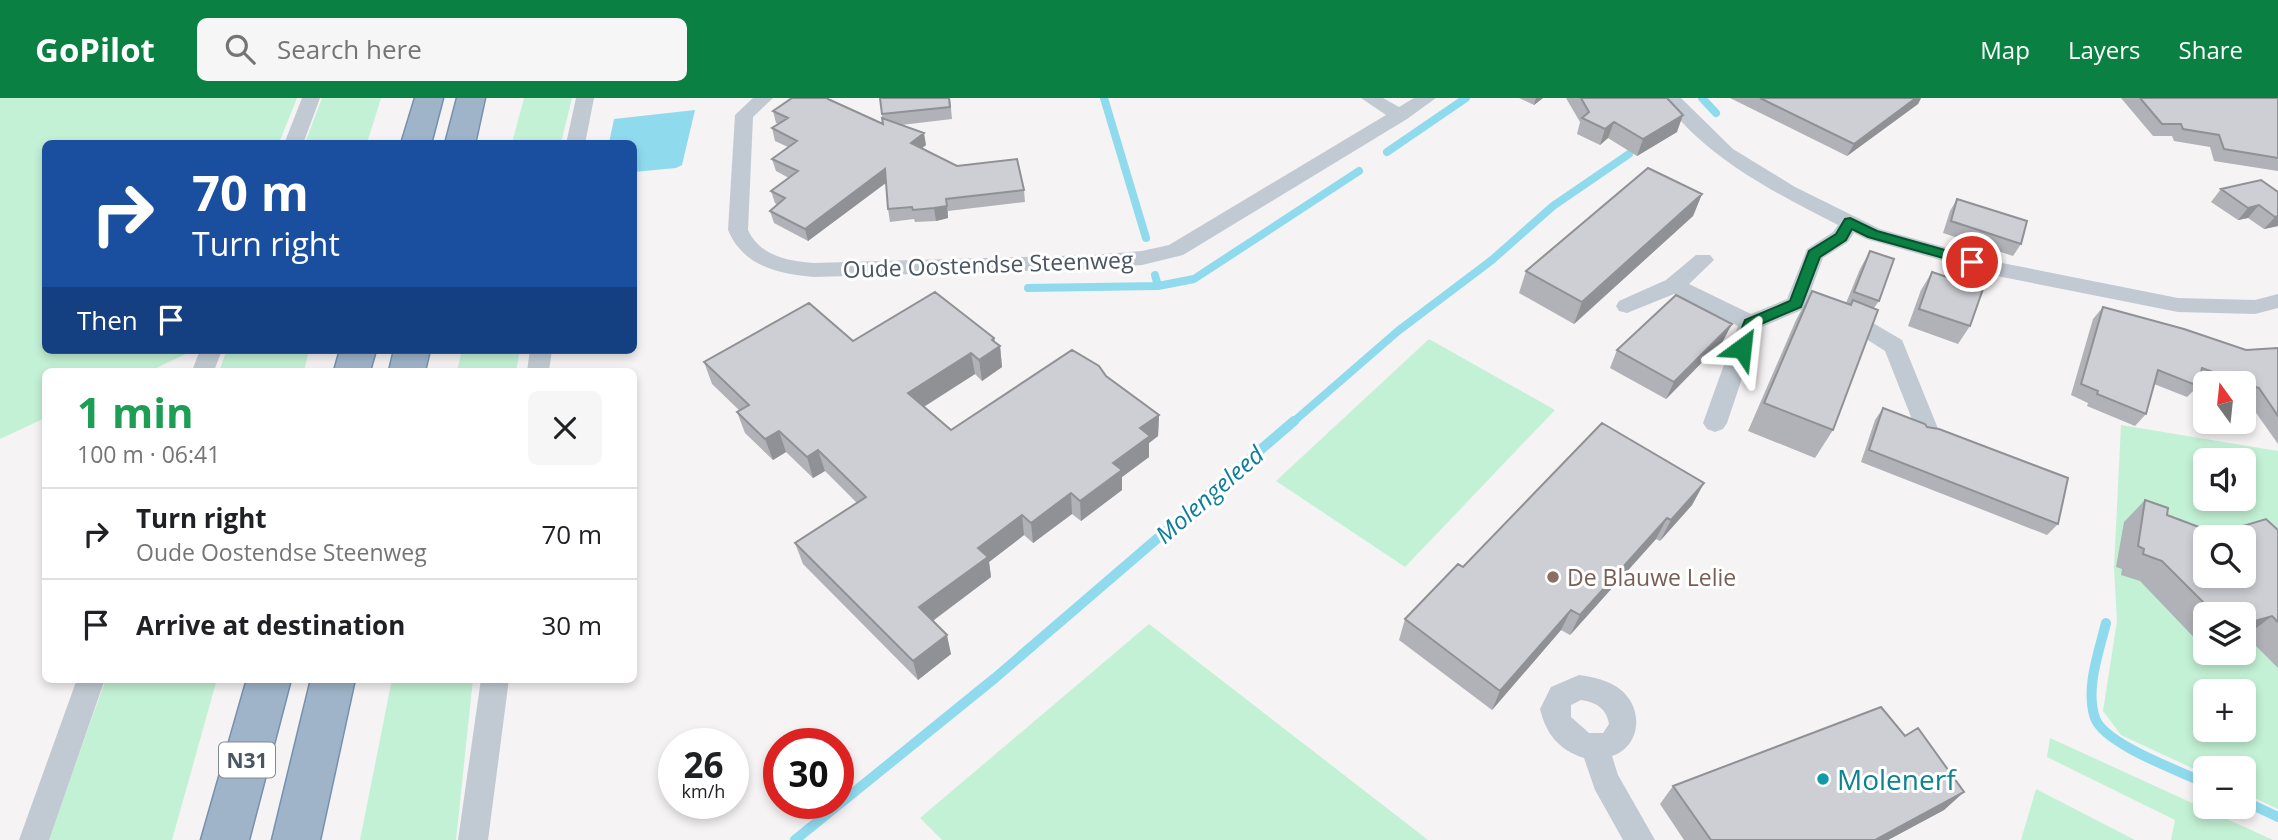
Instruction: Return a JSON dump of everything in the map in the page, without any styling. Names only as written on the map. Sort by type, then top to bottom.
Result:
[{"type":"highway","points":[[417,140],[429,98]]},
{"type":"highway","points":[[461,140],[471,98]]},
{"type":"highway","name":"N31","points":[[225,840],[267,683]]},
{"type":"highway","points":[[296,840],[332,683]]},
{"type":"street","points":[[295,140],[311,98]]},
{"type":"street","points":[[576,140],[585,98]]},
{"type":"street","name":"Oude Oostendse Steenweg","points":[[764,98],[744,115],[737,230],[740,240],[756,255],[796,269],[814,270],[1091,262],[1142,258],[1176,250],[1427,98]]},
{"type":"street","points":[[1370,98],[1400,115]]},
{"type":"street","points":[[1671,98],[1726,153],[1788,191],[1872,234],[1997,269],[2178,305],[2255,307],[2278,301]]},
{"type":"street","points":[[1796,304],[1814,254],[1841,237],[1850,222]]},
{"type":"street","points":[[1627,306],[1674,285],[1703,260]]},
{"type":"street","points":[[1674,285],[1750,323]]},
{"type":"street","points":[[1715,423],[1750,323],[1796,304],[1865,328],[1894,346],[1927,431]]},
{"type":"street","points":[[34,840],[90,683]]},
{"type":"street","points":[[473,840],[494,683]]},
{"type":"street","points":[[1595,747],[1605,780],[1640,840]]},
{"type":"green space","points":[[0,98],[297,98],[280,140],[42,140],[42,354],[186,354],[156,368],[42,368],[42,419],[0,439]]},
{"type":"green space","points":[[322,98],[381,98],[368,140],[306,140]]},
{"type":"green space","points":[[524,98],[572,98],[562,140],[513,140]]},
{"type":"green space","points":[[1429,339],[1555,410],[1405,567],[1276,481]]},
{"type":"green space","points":[[225,354],[308,354],[305,368],[220,368]]},
{"type":"green space","points":[[461,354],[519,354],[517,368],[458,368]]},
{"type":"green space","points":[[2121,425],[2278,451],[2278,809],[2256,799],[2256,756],[2193,756],[2193,768],[2121,735],[2103,711],[2117,621],[2114,568]]},
{"type":"green space","points":[[1149,624],[1428,840],[942,840],[920,818]]},
{"type":"green space","points":[[105,683],[216,683],[172,840],[48,840]]},
{"type":"green space","points":[[391,683],[473,683],[456,840],[360,840]]},
{"type":"green space","points":[[2050,738],[2193,803],[2193,819],[2227,819],[2273,840],[2171,840],[2175,820],[2047,757]]},
{"type":"green space","points":[[2036,789],[2135,840],[2021,840]]},
{"type":"water","points":[[695,110],[682,165],[637,172],[637,140],[610,140],[614,119]]},
{"type":"building","points":[[792,98],[828,98],[883,124],[882,118],[924,133],[911,143],[957,166],[1017,159],[1024,190],[946,199],[947,206],[934,208],[888,209],[885,169],[805,229],[770,211],[785,198],[771,191],[798,171],[772,159],[797,141],[772,128],[788,118],[773,111]]},
{"type":"building","points":[[880,98],[949,98],[950,107],[882,114]]},
{"type":"building","points":[[1581,98],[1667,98],[1683,115],[1643,139],[1614,122],[1605,129],[1582,118],[1589,112]]},
{"type":"building","points":[[1760,98],[1916,98],[1854,144]]},
{"type":"building","points":[[2140,98],[2278,98],[2278,158],[2224,149],[2219,135],[2183,129],[2181,124],[2162,124]]},
{"type":"building","points":[[1648,168],[1702,194],[1582,302],[1526,271]]},
{"type":"building","points":[[2261,180],[2278,192],[2278,216],[2275,217],[2259,205],[2248,208],[2221,189]]},
{"type":"building","points":[[1957,199],[2027,221],[2021,244],[1951,221]]},
{"type":"building","points":[[1870,251],[1894,259],[1879,301],[1854,292]]},
{"type":"building","points":[[1932,272],[1983,289],[1970,326],[1919,309]]},
{"type":"building","points":[[1812,291],[1851,305],[1853,300],[1878,310],[1833,430],[1764,403]]},
{"type":"building","points":[[935,292],[994,338],[992,340],[1000,346],[979,360],[971,353],[908,393],[951,430],[1072,350],[1099,366],[1106,376],[1159,415],[1140,428],[1150,436],[1113,463],[1122,470],[1080,501],[1071,493],[1031,523],[1022,515],[978,548],[988,557],[919,607],[947,635],[913,661],[795,543],[866,497],[818,450],[807,457],[779,431],[765,439],[737,412],[749,405],[704,362],[809,303],[853,341]]},
{"type":"building","points":[[1676,295],[1732,324],[1674,382],[1617,350]]},
{"type":"building","points":[[2103,307],[2184,329],[2246,350],[2278,348],[2278,416],[2256,387],[2256,371],[2211,371],[2202,368],[2201,371],[2193,371],[2193,384],[2158,370],[2146,414],[2097,394],[2098,391],[2081,384]]},
{"type":"building","points":[[1883,408],[1927,427],[1939,429],[2068,478],[2058,524],[1869,450]]},
{"type":"building","name":"De Blauwe Lelie","points":[[1602,423],[1704,483],[1671,520],[1667,518],[1580,615],[1571,610],[1500,691],[1405,619],[1458,564],[1463,567]]},
{"type":"building","points":[[2145,500],[2168,508],[2167,515],[2193,525],[2193,588],[2256,588],[2256,525],[2246,525],[2266,519],[2278,530],[2278,622],[2272,616],[2256,621],[2256,602],[2203,602],[2162,561],[2143,554],[2144,549],[2138,546]]},
{"type":"building","name":"Molenerf","points":[[1881,707],[1905,736],[1918,728],[1964,792],[1878,840],[1711,840],[1673,786]]},
{"type":"waterway","points":[[1104,98],[1146,238]]},
{"type":"waterway","points":[[1387,152],[1466,98]]},
{"type":"waterway","name":"Molengeleed","points":[[1702,98],[1716,113]]},
{"type":"waterway","name":"Molengeleed","points":[[1292,423],[1398,331],[1492,260],[1553,206],[1629,154]]},
{"type":"waterway","points":[[1158,286],[1194,279],[1359,171]]},
{"type":"waterway","points":[[1155,275],[1158,286]]},
{"type":"waterway","points":[[1028,288],[1158,286]]},
{"type":"waterway","name":"Molengeleed","points":[[795,840],[995,678],[1294,421]]},
{"type":"waterway","points":[[2106,623],[2092,682],[2095,718],[2101,728],[2127,747],[2193,778]]},
{"type":"waterway","points":[[2256,807],[2278,817]]},
{"type":"place","name":"De Blauwe Lelie","points":[[1553,577]]},
{"type":"place","name":"Molenerf","points":[[1823,779]]},
{"type":"route","points":[[1742,348],[1750,323],[1796,304],[1814,254],[1841,237],[1850,222],[1872,234],[1972,262]]}]
